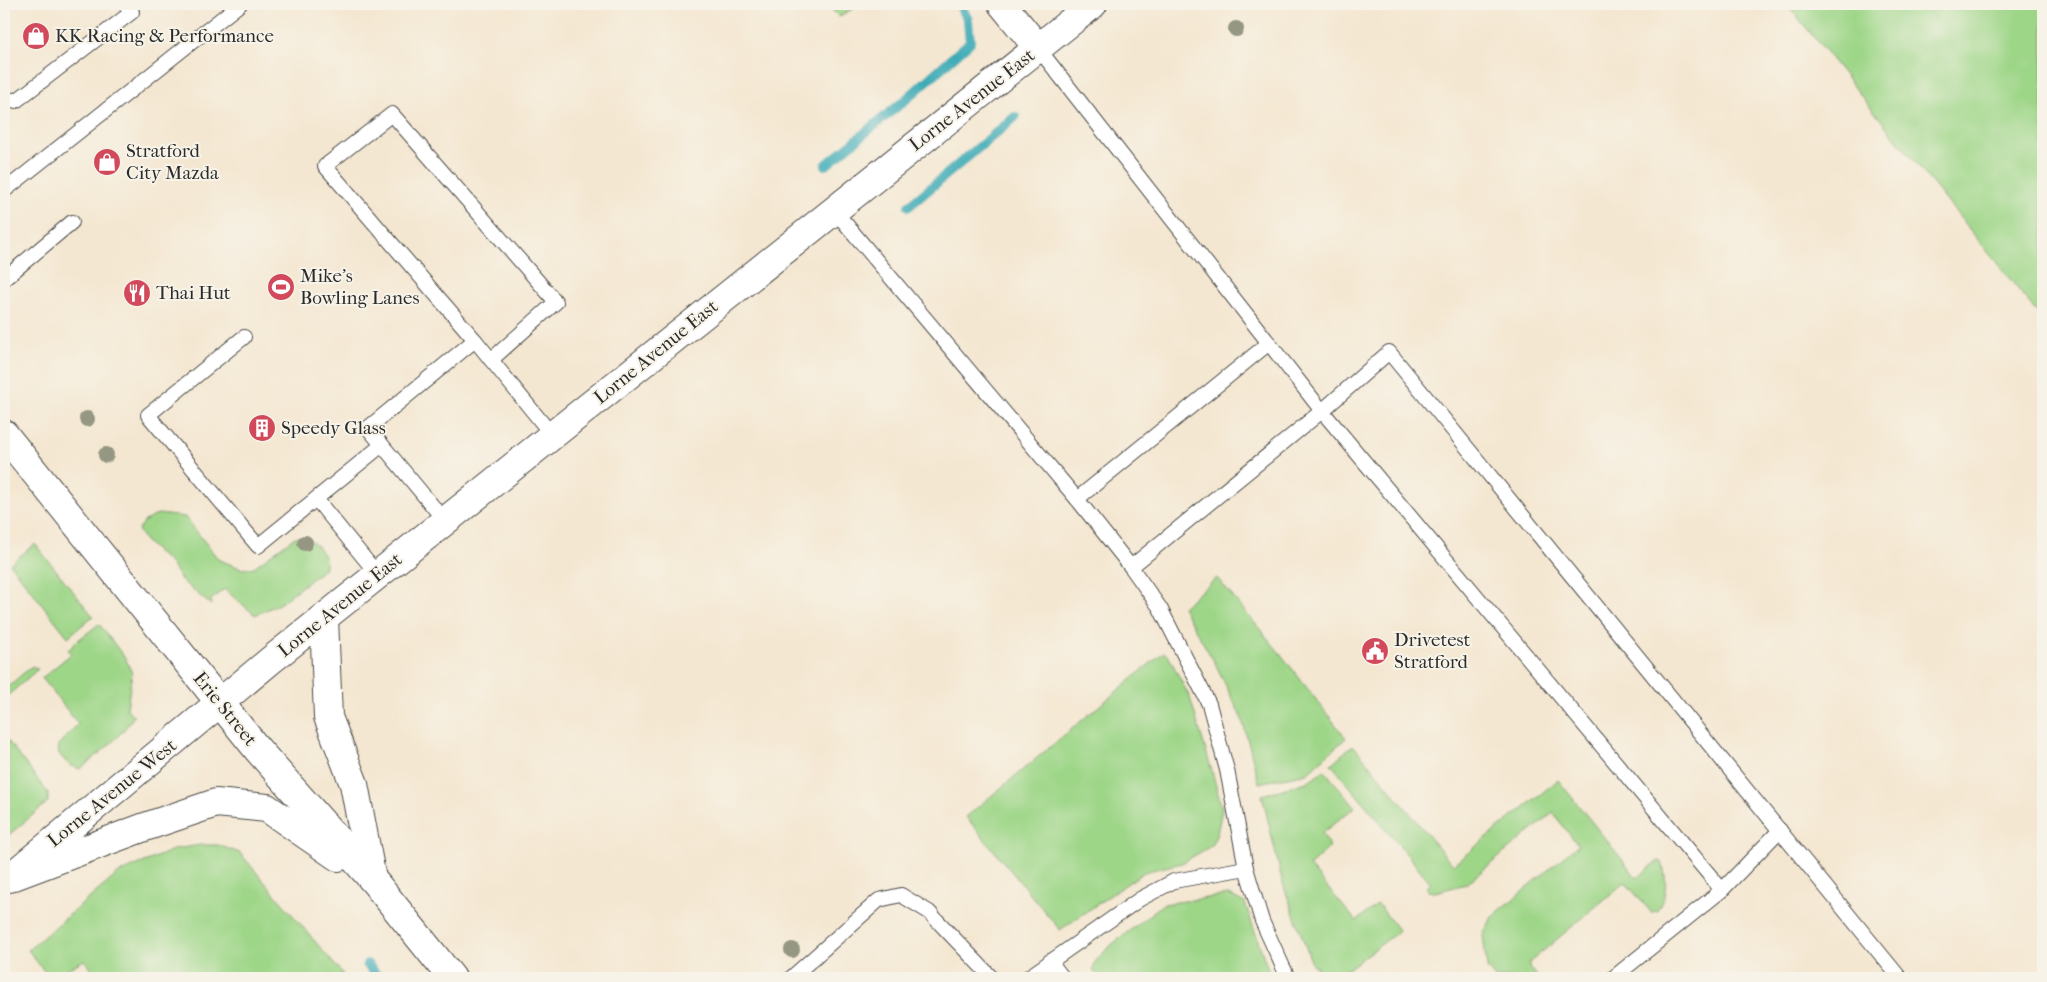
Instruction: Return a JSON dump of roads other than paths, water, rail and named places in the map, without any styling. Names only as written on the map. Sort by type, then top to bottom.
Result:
[{"type":"main road","points":[[1002,4],[1038,48]]},
{"type":"main road","name":"Lorne Avenue East","points":[[221,704],[324,618],[1092,4]]},
{"type":"main road","name":"Erie Street","points":[[4,434],[258,750],[373,880],[452,978]]},
{"type":"main road","points":[[324,618],[328,717],[354,784],[373,880]]},
{"type":"main road","name":"Lorne Avenue West","points":[[7,880],[221,704]]},
{"type":"main road","points":[[7,880],[142,828],[216,802],[267,808],[373,880]]},
{"type":"lane","points":[[4,98],[16,101],[132,12],[125,4]]},
{"type":"lane","points":[[4,191],[240,4]]},
{"type":"lane","points":[[1038,48],[1322,411],[1722,890]]},
{"type":"lane","points":[[491,360],[556,302],[392,114],[325,166],[475,340],[491,360],[552,435]]},
{"type":"lane","points":[[834,210],[1077,500],[1131,567],[1160,608],[1209,704],[1228,770],[1246,868],[1262,921],[1288,978]]},
{"type":"lane","points":[[4,280],[72,222]]},
{"type":"lane","points":[[244,337],[148,415],[258,546],[382,445]]},
{"type":"lane","points":[[445,521],[368,428],[475,340]]},
{"type":"lane","points":[[1077,500],[1269,343]]},
{"type":"lane","points":[[1131,567],[1322,411],[1389,352],[1900,978]]},
{"type":"lane","points":[[316,499],[378,575]]},
{"type":"lane","points":[[1613,978],[1722,890],[1780,830]]},
{"type":"lane","points":[[1027,978],[1140,899],[1174,881],[1246,868]]},
{"type":"lane","points":[[791,978],[879,900],[901,895],[929,912],[992,978]]},
{"type":"lane","points":[[1050,961],[1063,978]]},
{"type":"waterway","points":[[826,165],[910,96],[970,42],[968,20],[960,4]]},
{"type":"waterway","points":[[909,206],[1015,117]]},
{"type":"waterway","points":[[367,964],[379,978]]},
{"type":"place","name":"KK Racing & Performance","points":[[36,36]]},
{"type":"place","name":"Stratford City Mazda","points":[[107,162]]},
{"type":"place","name":"Mike's Bowling Lanes","points":[[281,287]]},
{"type":"place","name":"Thai Hut","points":[[137,293]]},
{"type":"place","name":"Speedy Glass","points":[[262,428]]},
{"type":"place","name":"Drivetest Stratford","points":[[1375,651]]}]
